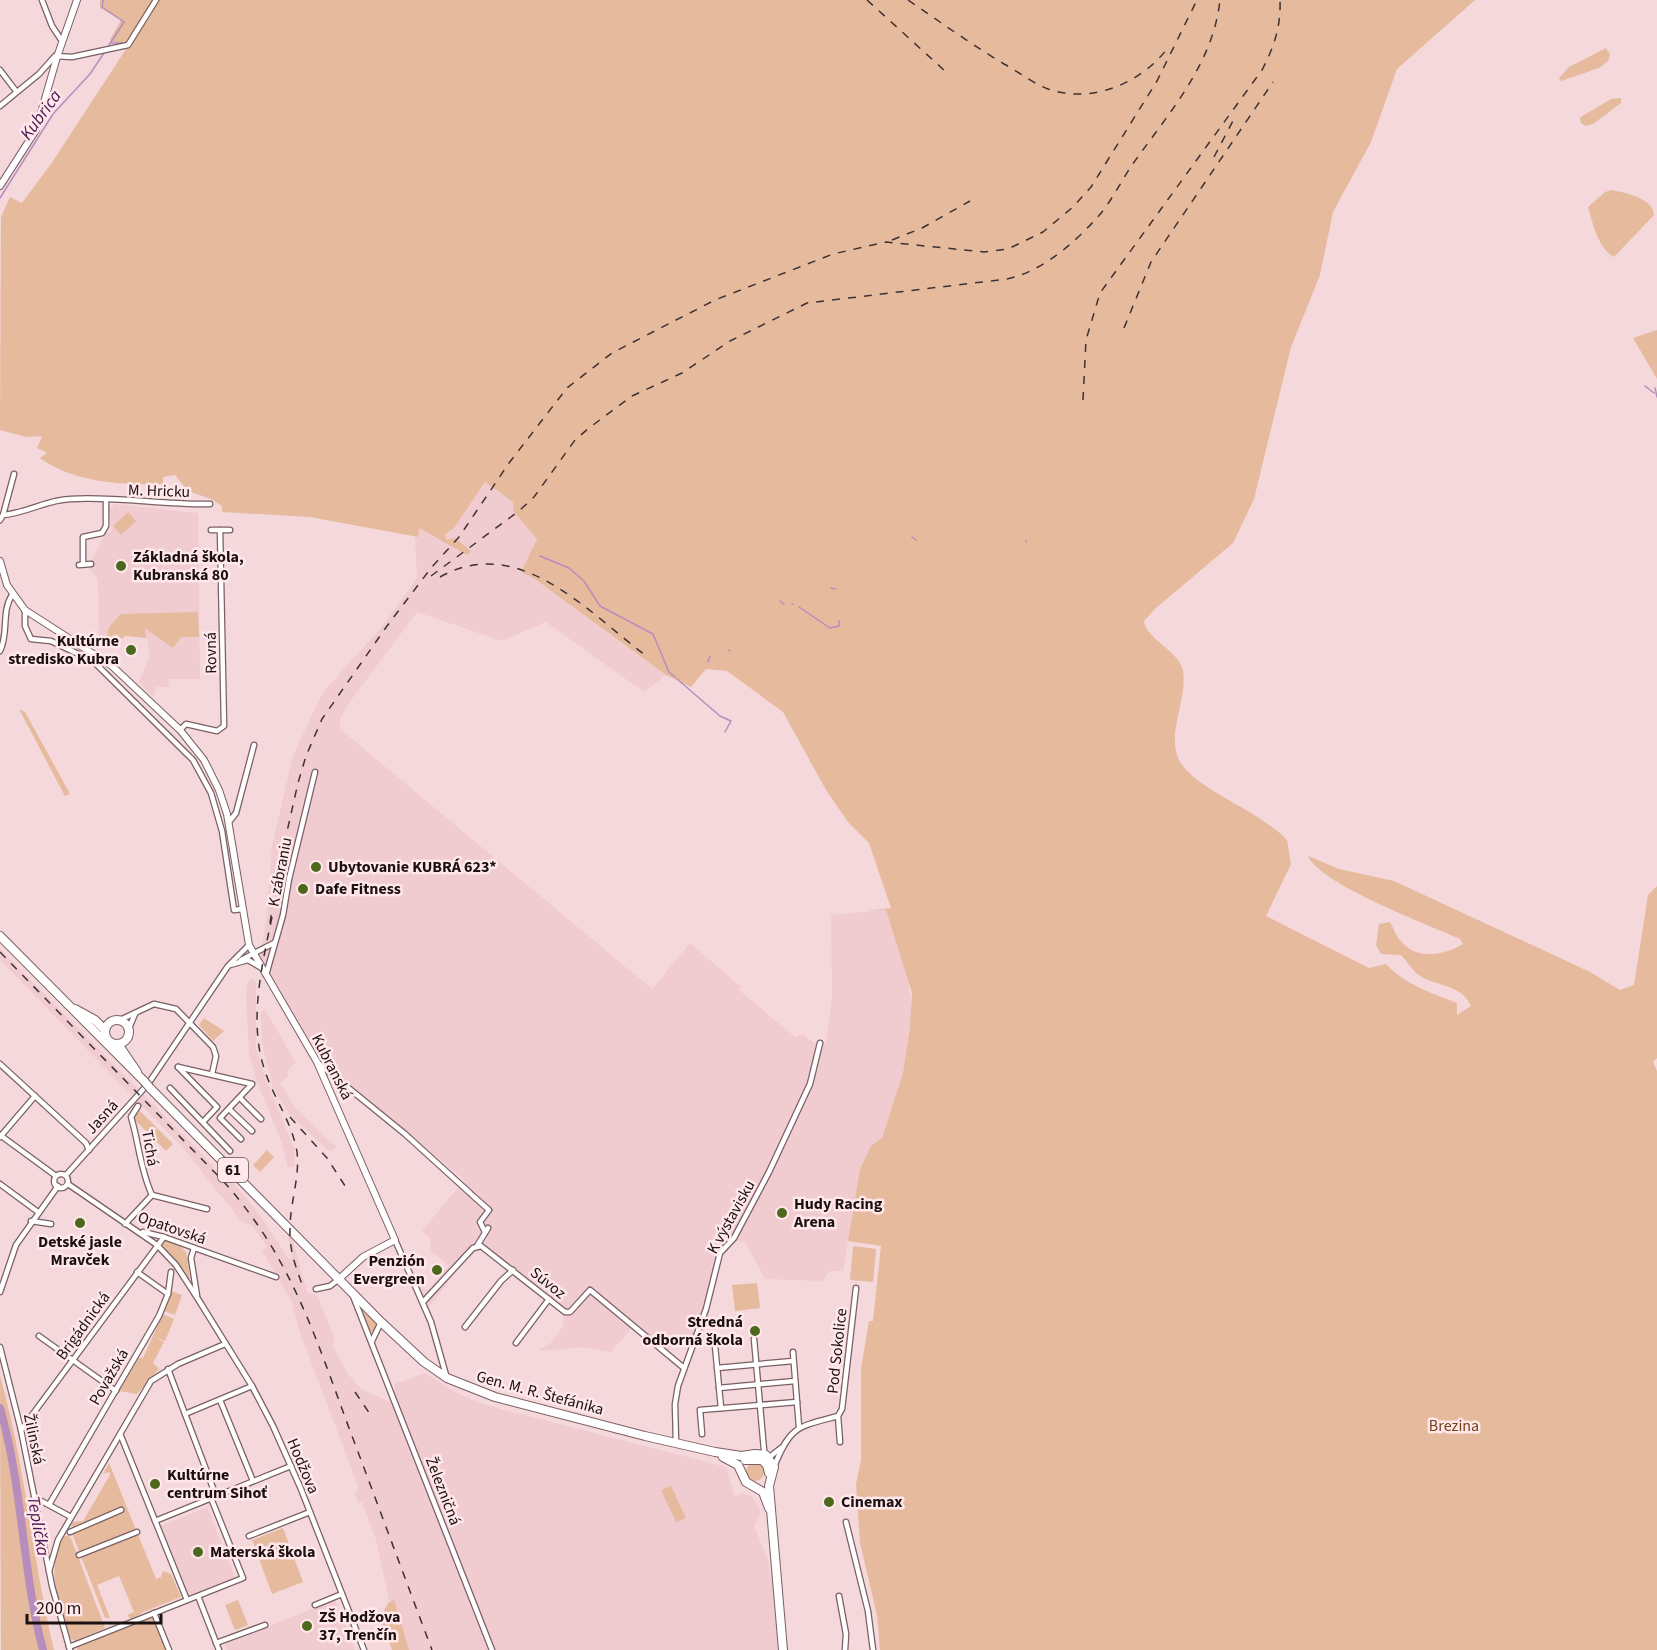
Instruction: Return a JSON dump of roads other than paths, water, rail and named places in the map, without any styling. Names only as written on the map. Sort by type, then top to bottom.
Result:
[{"type":"main road","name":"61","points":[[0,936],[381,1322]]},
{"type":"main road","name":"61","points":[[64,1001],[95,1020],[105,1030],[109,1040],[122,1042],[141,1079]]},
{"type":"main road","name":"61","points":[[95,1020],[110,1022],[120,1020]]},
{"type":"main road","points":[[120,1020],[129,1028],[122,1042]]},
{"type":"main road","points":[[105,1030],[110,1022]]},
{"type":"main road","name":"Gen. M. R. Štefánika","points":[[381,1322],[424,1362],[447,1378],[495,1397],[676,1443]]},
{"type":"main road","name":"61","points":[[676,1443],[740,1459],[767,1456]]},
{"type":"main road","name":"61","points":[[725,1456],[767,1456]]},
{"type":"main road","name":"61","points":[[725,1456],[734,1462],[746,1482],[764,1483]]},
{"type":"main road","points":[[725,1456],[735,1467],[744,1487],[761,1496],[769,1505]]},
{"type":"main road","name":"61","points":[[767,1456],[769,1469],[764,1483],[771,1515],[783,1650]]},
{"type":"main road","points":[[764,1483],[774,1467],[767,1456]]},
{"type":"main road","points":[[741,1482],[745,1464],[751,1459]]},
{"type":"street","points":[[42,0],[52,26],[62,41]]},
{"type":"street","points":[[0,186],[36,130],[62,41],[77,0]]},
{"type":"street","points":[[0,106],[57,57],[72,57],[128,45],[156,0]]},
{"type":"street","points":[[0,70],[16,91]]},
{"type":"street","points":[[39,74],[51,79]]},
{"type":"street","points":[[1,517],[14,474]]},
{"type":"street","name":"M. Hricku","points":[[1,517],[22,513],[42,503],[60,500],[210,504]]},
{"type":"street","name":"M. Hricku","points":[[91,564],[81,565],[83,537],[102,533],[106,526],[106,501]]},
{"type":"street","points":[[211,530],[230,530]]},
{"type":"street","name":"Rovná","points":[[180,730],[186,724],[217,731],[224,726],[220,530]]},
{"type":"street","name":"Kubranská","points":[[0,561],[12,595],[25,610],[112,666],[180,730],[200,754],[219,790],[230,826],[242,909],[252,953],[317,1062],[423,1302],[447,1378]]},
{"type":"street","points":[[0,651],[4,644],[2,624],[7,603],[12,595]]},
{"type":"street","name":"Kubranská","points":[[25,610],[25,626],[29,637],[51,641],[75,651],[106,672],[165,729],[193,760],[211,793],[222,831],[234,910],[242,909]]},
{"type":"street","points":[[51,641],[56,632]]},
{"type":"street","points":[[75,651],[78,644]]},
{"type":"street","points":[[106,672],[112,666]]},
{"type":"street","points":[[136,701],[143,694]]},
{"type":"street","points":[[165,729],[172,723]]},
{"type":"street","points":[[222,831],[230,826],[236,813],[254,745]]},
{"type":"street","points":[[193,760],[200,754]]},
{"type":"street","name":"K zábraniu","points":[[266,975],[284,915],[289,879],[315,772]]},
{"type":"street","points":[[211,793],[219,790]]},
{"type":"street","points":[[229,872],[237,871]]},
{"type":"street","points":[[228,966],[252,953],[265,950],[274,943]]},
{"type":"street","name":"Jasná","points":[[66,1175],[155,1074],[228,966],[249,945]]},
{"type":"street","points":[[241,960],[252,961],[261,967]]},
{"type":"street","points":[[120,1020],[148,1005],[162,1004],[176,1009],[215,1051],[212,1074]]},
{"type":"street","points":[[129,1028],[135,1014]]},
{"type":"street","name":"K výstavisku","points":[[676,1443],[675,1398],[706,1309],[720,1253],[734,1238],[769,1172],[810,1084],[820,1043]]},
{"type":"street","points":[[317,1062],[405,1134],[489,1210],[480,1222],[486,1230],[477,1246],[423,1302]]},
{"type":"street","points":[[0,1064],[86,1143],[89,1150]]},
{"type":"street","points":[[202,1122],[217,1107],[178,1067],[255,1083],[220,1118],[241,1139]]},
{"type":"street","points":[[189,1079],[200,1071]]},
{"type":"street","points":[[170,1088],[230,1151]]},
{"type":"street","points":[[35,1096],[0,1136],[56,1176],[66,1175],[68,1184],[62,1188],[58,1186],[54,1181],[56,1176]]},
{"type":"street","points":[[240,1098],[261,1119]]},
{"type":"street","name":"Tichá","points":[[138,1106],[131,1117],[140,1146],[143,1176],[152,1195]]},
{"type":"street","points":[[229,1109],[252,1131]]},
{"type":"street","name":"Opatovská","points":[[68,1184],[140,1232],[164,1237],[276,1277]]},
{"type":"street","points":[[0,1185],[38,1212]]},
{"type":"street","points":[[0,1292],[16,1245],[58,1186]]},
{"type":"street","points":[[125,1224],[152,1195],[207,1209]]},
{"type":"street","points":[[31,1221],[51,1224]]},
{"type":"street","name":"Hodžova","points":[[140,1232],[158,1245],[176,1265],[252,1386],[291,1466],[364,1650]]},
{"type":"street","name":"Brigádnická","points":[[21,1430],[164,1237]]},
{"type":"street","points":[[316,1289],[330,1286],[363,1257],[395,1240]]},
{"type":"street","name":"Súvoz","points":[[477,1246],[485,1247],[565,1312],[570,1312],[590,1290],[684,1368]]},
{"type":"street","name":"Hodžova","points":[[194,1248],[191,1258],[192,1272],[199,1301]]},
{"type":"street","points":[[465,1327],[501,1281],[513,1270]]},
{"type":"street","points":[[137,1272],[168,1294]]},
{"type":"street","name":"Považská","points":[[50,1503],[159,1316],[168,1294],[171,1272]]},
{"type":"street","name":"Pod Sokolice","points":[[840,1442],[838,1416],[842,1409],[856,1288]]},
{"type":"street","name":"Železničná","points":[[353,1293],[492,1650]]},
{"type":"street","points":[[516,1343],[549,1299]]},
{"type":"street","points":[[372,1341],[381,1322]]},
{"type":"street","points":[[39,1336],[116,1391]]},
{"type":"street","points":[[754,1339],[767,1456],[781,1448]]},
{"type":"street","points":[[168,1369],[243,1578],[70,1649],[49,1573],[58,1540],[151,1381],[168,1369],[225,1344]]},
{"type":"street","points":[[715,1346],[721,1408]]},
{"type":"street","name":"Žilinská","points":[[0,1347],[21,1430],[49,1573]]},
{"type":"street","points":[[774,1467],[781,1448],[799,1426],[794,1352]]},
{"type":"street","points":[[717,1368],[794,1361]]},
{"type":"street","points":[[719,1388],[795,1381]]},
{"type":"street","points":[[185,1414],[252,1386]]},
{"type":"street","points":[[220,1400],[253,1481]]},
{"type":"street","points":[[702,1434],[700,1410],[797,1401]]},
{"type":"street","name":"Pod Sokolice","points":[[799,1426],[838,1416]]},
{"type":"street","points":[[121,1435],[186,1600]]},
{"type":"street","points":[[155,1521],[291,1466]]},
{"type":"street","points":[[34,1497],[50,1503],[71,1517]]},
{"type":"street","points":[[70,1532],[121,1510]]},
{"type":"street","points":[[249,1536],[310,1512]]},
{"type":"street","points":[[846,1522],[868,1611],[873,1650]]},
{"type":"street","points":[[80,1555],[137,1532]]},
{"type":"street","points":[[44,1548],[58,1540]]},
{"type":"street","points":[[315,1605],[342,1594]]},
{"type":"street","points":[[198,1596],[219,1650]]},
{"type":"street","points":[[838,1596],[846,1634],[845,1650]]},
{"type":"street","points":[[154,1613],[169,1650]]},
{"type":"street","points":[[216,1643],[265,1625]]},
{"type":"waterway","name":"Kubrica","points":[[103,0],[102,7],[124,22],[109,45]]},
{"type":"waterway","points":[[111,43],[125,43],[129,40]]},
{"type":"waterway","name":"Kubrica","points":[[0,198],[53,114],[90,74],[104,53]]},
{"type":"waterway","points":[[1645,386],[1654,393]]},
{"type":"waterway","points":[[1655,388],[1657,397]]},
{"type":"waterway","points":[[912,537],[916,540]]},
{"type":"waterway","points":[[540,556],[569,568],[584,581],[600,606],[653,634],[669,672],[675,677]]},
{"type":"waterway","points":[[831,588],[835,589]]},
{"type":"waterway","points":[[780,601],[784,604]]},
{"type":"waterway","points":[[799,607],[830,628],[839,626],[839,621]]},
{"type":"waterway","points":[[708,662],[710,656]]},
{"type":"waterway","points":[[677,679],[720,716],[731,721],[725,732]]},
{"type":"waterway","name":"Teplička","points":[[0,1408],[8,1438],[31,1590],[43,1650]]},
{"type":"railway","points":[[867,0],[945,71]]},
{"type":"railway","points":[[908,0],[1031,81],[1064,93],[1081,94],[1114,88],[1143,72],[1167,49]]},
{"type":"railway","points":[[270,923],[277,876],[298,783],[306,756],[322,719],[387,626],[431,568],[459,537],[509,463],[567,388],[612,353],[715,300],[833,254],[886,242],[984,252],[1008,249],[1043,232],[1073,207],[1091,187],[1157,81],[1197,0]]},
{"type":"railway","points":[[431,576],[519,511],[534,497],[575,440],[589,428],[632,396],[682,373],[730,341],[807,303],[1007,279],[1019,276],[1054,257],[1085,230],[1104,209],[1186,89],[1208,47],[1216,24],[1220,0]]},
{"type":"railway","points":[[1083,400],[1086,340],[1100,293],[1262,70],[1276,36],[1280,0]]},
{"type":"railway","points":[[1124,328],[1151,262],[1273,82]]},
{"type":"railway","points":[[1214,157],[1235,117]]},
{"type":"railway","points":[[892,240],[922,228],[970,201]]},
{"type":"railway","points":[[440,577],[469,566],[497,564],[524,571],[550,583],[575,599],[645,655]]},
{"type":"railway","points":[[272,917],[258,994],[258,1033],[265,1071],[295,1141],[297,1152],[298,1162],[290,1219],[290,1236],[303,1287]]},
{"type":"railway","points":[[0,952],[224,1182],[267,1239],[299,1299],[325,1361],[432,1650]]},
{"type":"railway","points":[[290,1117],[327,1158],[349,1192]]},
{"type":"railway","points":[[355,1392],[372,1417]]},
{"type":"place","name":"Základná škola, Kubranská 80","points":[[121,566]]},
{"type":"place","name":"Kultúrne stredisko Kubra","points":[[131,650]]},
{"type":"place","name":"Ubytovanie KUBRÁ 623*","points":[[316,867]]},
{"type":"place","name":"Dafe Fitness","points":[[303,889]]},
{"type":"place","name":"Hudy Racing Arena","points":[[782,1213]]},
{"type":"place","name":"Detské jasle Mravček","points":[[80,1223]]},
{"type":"place","name":"Penzión Evergreen","points":[[437,1270]]},
{"type":"place","name":"Stredná odborná škola","points":[[755,1331]]},
{"type":"place","name":"Kultúrne centrum Sihoť","points":[[155,1484]]},
{"type":"place","name":"Cinemax","points":[[829,1502]]},
{"type":"place","name":"Materská škola","points":[[198,1552]]},
{"type":"place","name":"ZŠ Hodžova 37, Trenčín","points":[[307,1626]]},
{"type":"park label","name":"Brezina","points":[[1454,1426]]}]
